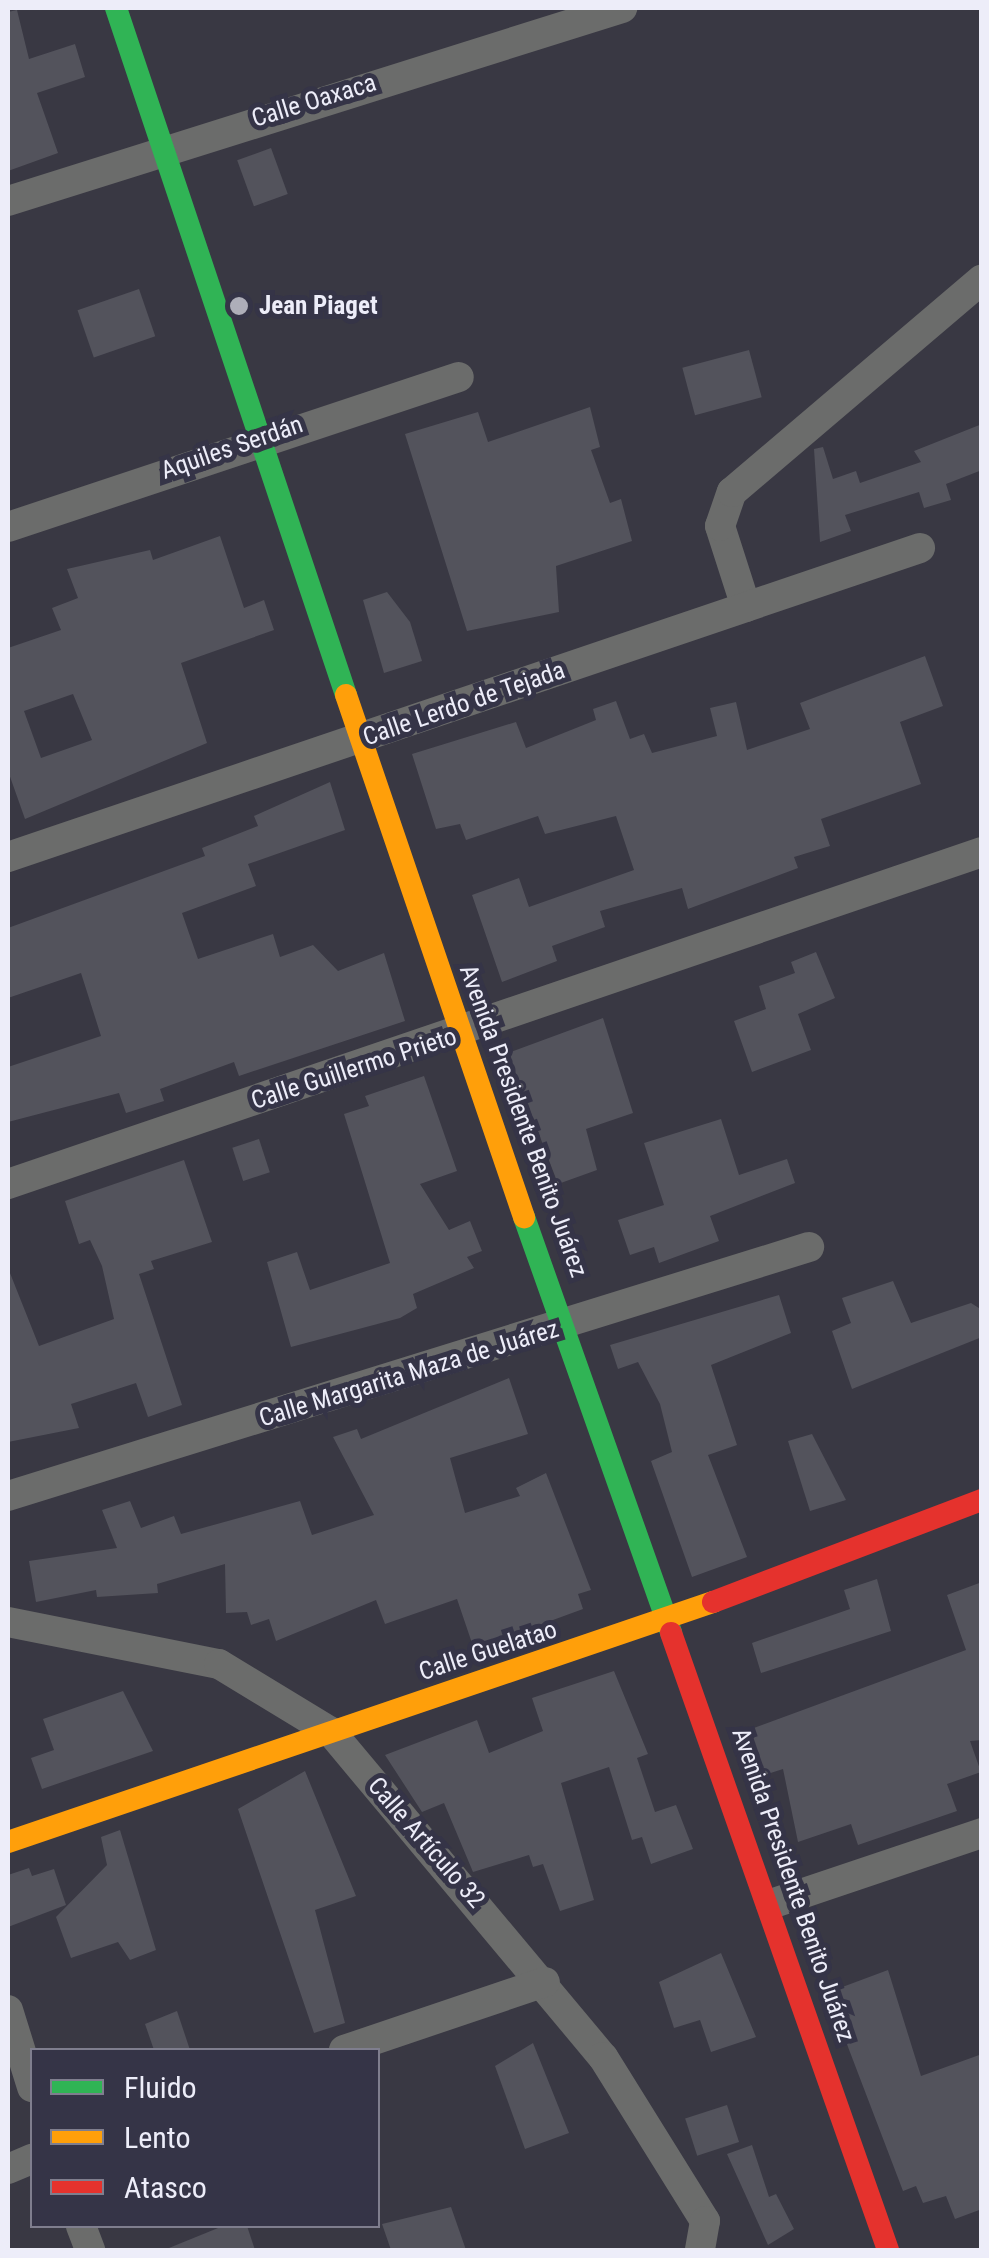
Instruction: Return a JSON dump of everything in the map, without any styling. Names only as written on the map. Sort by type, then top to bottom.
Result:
[{"type":"street","name":"Avenida Presidente Benito Juárez","points":[[116,8],[265,434],[460,1034],[672,1618],[888,2250]]},
{"type":"street","name":"Calle Oaxaca","points":[[8,201],[164,147],[622,8]]},
{"type":"street","points":[[746,607],[720,526],[732,492],[982,279]]},
{"type":"street","name":"Aquiles Serdán","points":[[8,527],[265,434],[458,377]]},
{"type":"street","name":"Calle Lerdo de Tejada","points":[[8,857],[920,548]]},
{"type":"street","name":"Calle Guillermo Prieto","points":[[8,1184],[460,1034],[982,852]]},
{"type":"street","name":"Calle Margarita Maza de Juárez","points":[[8,1496],[567,1326],[808,1248]]},
{"type":"street","name":"Calle Guelatao","points":[[8,1842],[672,1618],[982,1500]]},
{"type":"street","name":"Calle Artículo 32","points":[[8,1622],[218,1664],[331,1732],[545,1982],[706,2222],[703,2247]]},
{"type":"street","points":[[771,1904],[982,1833]]},
{"type":"street","points":[[350,2048],[545,1982]]},
{"type":"street","points":[[8,2010],[30,2081]]},
{"type":"building","points":[[17,10],[29,59],[75,44],[85,77],[37,93],[58,153],[8,171],[8,12]]},
{"type":"building","points":[[271,148],[288,194],[254,206],[237,160]]},
{"type":"building","points":[[139,289],[155,336],[94,357],[78,310]]},
{"type":"building","points":[[749,350],[762,397],[695,415],[682,368]]},
{"type":"building","points":[[590,407],[600,447],[591,450],[610,503],[621,499],[632,541],[556,566],[559,612],[467,631],[405,434],[478,412],[488,442]]},
{"type":"building","points":[[982,424],[982,470],[946,484],[951,500],[924,508],[919,492],[845,515],[851,531],[820,542],[814,449],[823,447],[833,479],[856,471],[860,483],[921,462],[914,451]]},
{"type":"building","points":[[220,536],[244,608],[264,600],[274,630],[181,663],[207,743],[25,819],[8,771],[8,648],[61,630],[52,608],[78,598],[67,569],[150,550],[153,560]],"holes":[[[73,694],[92,740],[41,758],[24,711]]]},
{"type":"building","points":[[387,592],[410,622],[422,661],[384,673],[363,600]]},
{"type":"building","points":[[925,656],[943,706],[900,722],[921,784],[821,819],[830,846],[794,857],[798,868],[688,909],[682,888],[600,911],[605,927],[552,946],[557,961],[502,982],[472,895],[519,878],[529,907],[634,870],[616,816],[545,834],[538,816],[466,840],[460,824],[436,829],[412,754],[516,722],[526,748],[596,720],[593,709],[616,701],[630,739],[644,734],[652,753],[717,736],[710,708],[736,702],[747,750],[810,729],[800,703]]},
{"type":"building","points":[[330,782],[345,830],[248,864],[256,886],[182,913],[198,959],[273,934],[280,957],[313,945],[338,971],[384,953],[405,1021],[239,1076],[234,1062],[160,1089],[164,1101],[126,1113],[119,1093],[8,1122],[8,1067],[101,1036],[81,973],[8,998],[8,928],[205,856],[202,848],[258,826],[254,816]]},
{"type":"building","points":[[816,952],[835,998],[798,1014],[811,1050],[752,1072],[734,1021],[766,1009],[759,986],[795,973],[791,962]]},
{"type":"building","points":[[603,1018],[633,1113],[586,1129],[597,1170],[558,1184],[508,1053]]},
{"type":"building","points":[[424,1076],[457,1171],[420,1184],[449,1230],[470,1221],[482,1251],[467,1257],[474,1268],[413,1294],[417,1308],[400,1318],[291,1347],[267,1262],[297,1252],[310,1290],[390,1263],[344,1114],[369,1106],[365,1096]]},
{"type":"building","points":[[721,1119],[739,1175],[787,1159],[795,1183],[710,1216],[719,1241],[659,1263],[654,1247],[630,1255],[618,1220],[664,1205],[644,1143]]},
{"type":"building","points":[[259,1139],[270,1172],[243,1181],[232,1148]]},
{"type":"building","points":[[184,1160],[212,1242],[151,1261],[154,1269],[139,1274],[182,1405],[148,1417],[136,1383],[71,1404],[79,1428],[8,1442],[8,1268],[39,1346],[114,1319],[102,1266],[90,1240],[79,1244],[65,1201]]},
{"type":"building","points":[[893,1281],[911,1323],[971,1303],[982,1310],[982,1337],[852,1389],[832,1331],[851,1323],[842,1298]]},
{"type":"building","points":[[779,1295],[791,1333],[711,1365],[737,1445],[708,1455],[747,1557],[692,1577],[651,1461],[672,1452],[660,1404],[638,1362],[618,1369],[610,1345]]},
{"type":"building","points":[[509,1378],[528,1434],[450,1458],[465,1513],[520,1496],[516,1488],[546,1473],[591,1590],[578,1594],[583,1609],[474,1649],[457,1599],[385,1624],[376,1600],[276,1641],[269,1619],[251,1625],[247,1612],[226,1613],[225,1564],[157,1584],[158,1593],[97,1597],[96,1590],[36,1602],[29,1561],[117,1548],[102,1510],[130,1501],[141,1528],[174,1516],[181,1534],[300,1501],[312,1535],[374,1515],[333,1437],[357,1429],[361,1439]]},
{"type":"building","points":[[812,1434],[846,1500],[810,1511],[788,1441]]},
{"type":"building","points":[[877,1579],[891,1631],[761,1673],[752,1643],[850,1609],[844,1590]]},
{"type":"building","points":[[982,1582],[982,1740],[970,1741],[981,1772],[947,1784],[957,1811],[858,1845],[851,1824],[798,1842],[783,1769],[758,1777],[743,1732],[966,1650],[947,1595]]},
{"type":"building","points":[[614,1671],[648,1754],[637,1758],[655,1812],[676,1805],[693,1849],[651,1864],[642,1837],[632,1840],[609,1767],[561,1783],[594,1900],[560,1911],[543,1864],[533,1867],[529,1855],[473,1872],[444,1803],[422,1812],[385,1755],[477,1720],[489,1753],[543,1731],[532,1698]]},
{"type":"building","points":[[123,1691],[153,1751],[42,1789],[31,1758],[54,1750],[43,1719]]},
{"type":"building","points":[[305,1771],[356,1896],[315,1910],[345,2023],[314,2033],[238,1809]]},
{"type":"building","points":[[120,1830],[156,1950],[130,1960],[118,1942],[71,1958],[56,1917],[107,1865],[101,1837]]},
{"type":"building","points":[[29,1868],[32,1876],[54,1869],[66,1905],[8,1927],[8,1875]]},
{"type":"building","points":[[721,1953],[756,2037],[711,2052],[700,2020],[674,2028],[659,1982]]},
{"type":"building","points":[[888,1970],[921,2076],[982,2054],[982,2209],[955,2219],[946,2196],[923,2203],[916,2186],[903,2191],[840,2026],[850,2022],[837,1989]]},
{"type":"building","points":[[177,2011],[189,2048],[153,2048],[145,2024]]},
{"type":"building","points":[[533,2043],[569,2133],[525,2149],[495,2066]]},
{"type":"building","points":[[727,2105],[739,2142],[697,2156],[685,2119]]},
{"type":"building","points":[[752,2145],[769,2197],[776,2194],[794,2229],[768,2245],[727,2154]]},
{"type":"building","points":[[451,2207],[466,2250],[391,2250],[382,2224]]},
{"type":"building","points":[[218,2228],[248,2228],[255,2250],[164,2250]]},
{"type":"traffic: fast","points":[[116,8],[346,695]]},
{"type":"traffic: fast","points":[[524,1217],[671,1633]]},
{"type":"traffic: slow","points":[[346,695],[524,1217]]},
{"type":"traffic: slow","points":[[8,1842],[713,1602]]},
{"type":"traffic: jam","points":[[713,1602],[982,1500]]},
{"type":"traffic: jam","points":[[671,1633],[888,2250]]},
{"type":"place","name":"Jean Piaget","points":[[239,306]]}]
